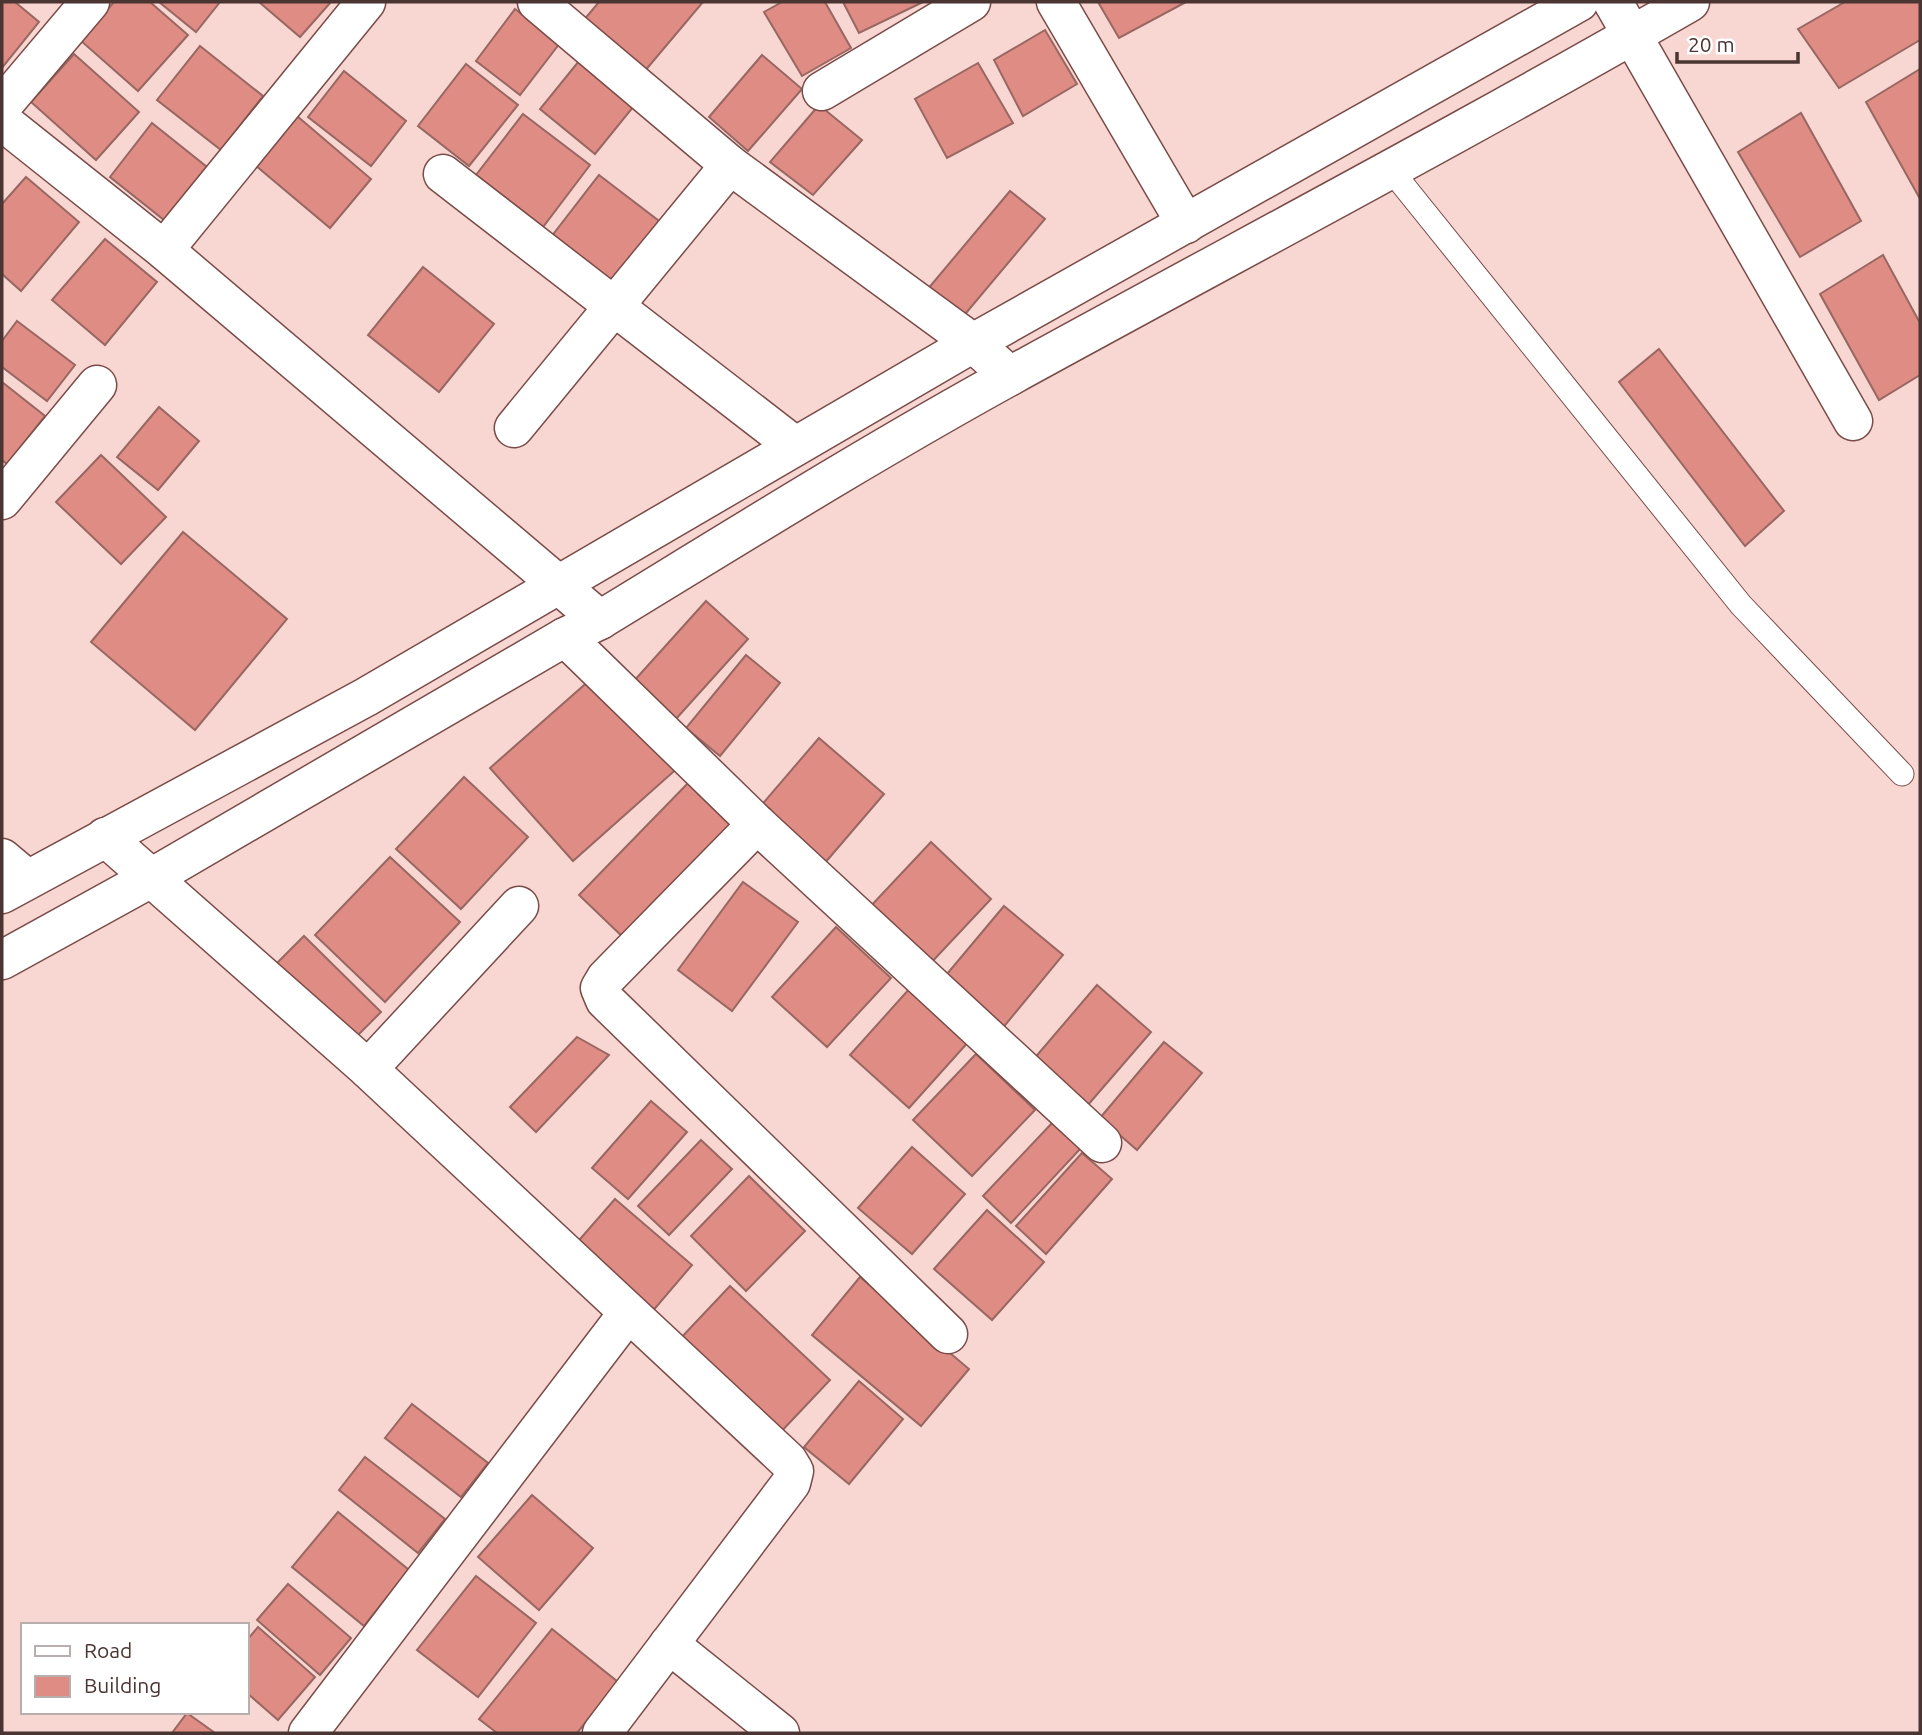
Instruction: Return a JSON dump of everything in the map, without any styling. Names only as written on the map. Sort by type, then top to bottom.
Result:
[{"type":"street","points":[[2,106],[90,2]]},
{"type":"street","points":[[164,250],[366,2]]},
{"type":"street","points":[[537,2],[730,165],[973,343],[1010,376]]},
{"type":"street","points":[[822,91],[971,2]]},
{"type":"street","points":[[1056,2],[1186,224]]},
{"type":"street","points":[[10,877],[105,837],[366,696],[973,343],[1579,2]]},
{"type":"street","points":[[1613,2],[1853,421]]},
{"type":"street","points":[[2,960],[151,878],[565,637],[600,620],[824,484],[1010,376],[1391,170],[1690,2]]},
{"type":"street","points":[[2,121],[164,250],[600,620]]},
{"type":"street","points":[[514,428],[730,165]]},
{"type":"street","points":[[443,174],[795,446]]},
{"type":"street","points":[[2,500],[97,385]]},
{"type":"street","points":[[565,637],[757,824],[1102,1143]]},
{"type":"street","points":[[757,824],[606,978],[600,988],[605,1000],[948,1334]]},
{"type":"street","points":[[105,837],[368,1069],[788,1461],[794,1471],[791,1483],[602,1733]]},
{"type":"street","points":[[368,1069],[519,906]]},
{"type":"street","points":[[308,1733],[628,1313]]},
{"type":"street","points":[[669,1644],[780,1733]]},
{"type":"lane","points":[[1391,170],[1741,605],[1902,774]]},
{"type":"building","points":[[2,2],[15,2],[39,22],[2,68]]},
{"type":"building","points":[[114,2],[150,2],[188,35],[138,91],[80,40]]},
{"type":"building","points":[[159,2],[220,2],[196,32]]},
{"type":"building","points":[[259,2],[331,2],[300,37]]},
{"type":"building","points":[[599,2],[703,2],[644,72],[583,21]]},
{"type":"building","points":[[782,2],[825,2],[851,48],[802,76],[764,12]]},
{"type":"building","points":[[843,2],[923,2],[859,33]]},
{"type":"building","points":[[1098,2],[1186,2],[1119,38]]},
{"type":"building","points":[[1845,2],[1920,2],[1920,40],[1839,88],[1798,29]]},
{"type":"building","points":[[515,9],[560,43],[520,95],[476,61]]},
{"type":"building","points":[[1045,30],[1077,84],[1023,116],[994,60]]},
{"type":"building","points":[[200,46],[263,96],[221,150],[157,100]]},
{"type":"building","points":[[74,54],[139,112],[96,160],[31,102]]},
{"type":"building","points":[[762,55],[802,89],[748,151],[709,117]]},
{"type":"building","points":[[579,61],[634,106],[595,154],[540,109]]},
{"type":"building","points":[[978,63],[1013,123],[947,158],[915,99]]},
{"type":"building","points":[[466,64],[518,105],[469,166],[418,126]]},
{"type":"building","points":[[1920,69],[1920,199],[1866,102]]},
{"type":"building","points":[[344,71],[406,121],[371,166],[308,117]]},
{"type":"building","points":[[819,105],[862,140],[813,195],[770,162]]},
{"type":"building","points":[[1801,113],[1861,221],[1800,257],[1738,152]]},
{"type":"building","points":[[523,114],[590,165],[543,227],[476,175]]},
{"type":"building","points":[[297,116],[371,179],[330,228],[255,165]]},
{"type":"building","points":[[152,123],[207,167],[164,220],[110,177]]},
{"type":"building","points":[[599,175],[663,224],[614,287],[551,237]]},
{"type":"building","points":[[26,177],[79,222],[21,291],[2,274],[2,204]]},
{"type":"building","points":[[1010,191],[1045,219],[961,319],[927,290]]},
{"type":"building","points":[[105,239],[157,282],[105,345],[52,300]]},
{"type":"building","points":[[1883,255],[1920,323],[1920,375],[1879,400],[1820,294]]},
{"type":"building","points":[[423,267],[494,324],[439,392],[368,335]]},
{"type":"building","points":[[17,321],[75,365],[47,401],[2,367],[2,341]]},
{"type":"building","points":[[1659,349],[1784,511],[1745,546],[1619,382]]},
{"type":"building","points":[[2,382],[45,416],[7,464],[2,460]]},
{"type":"building","points":[[159,407],[199,441],[158,490],[117,457]]},
{"type":"building","points":[[101,455],[166,517],[121,564],[56,502]]},
{"type":"building","points":[[183,532],[287,619],[195,730],[91,642]]},
{"type":"building","points":[[706,601],[748,639],[675,720],[633,682]]},
{"type":"building","points":[[746,655],[780,683],[720,756],[686,728]]},
{"type":"building","points":[[599,672],[681,765],[573,861],[490,768]]},
{"type":"building","points":[[819,738],[884,794],[824,864],[759,808]]},
{"type":"building","points":[[464,777],[528,837],[461,909],[396,849]]},
{"type":"building","points":[[692,779],[739,825],[627,941],[579,895]]},
{"type":"building","points":[[931,842],[991,899],[928,966],[868,909]]},
{"type":"building","points":[[390,857],[460,922],[385,1002],[315,935]]},
{"type":"building","points":[[743,882],[798,922],[732,1011],[678,970]]},
{"type":"building","points":[[1004,906],[1063,955],[1001,1030],[942,980]]},
{"type":"building","points":[[836,927],[891,978],[827,1047],[772,997]]},
{"type":"building","points":[[304,936],[381,1012],[349,1044],[272,968]]},
{"type":"building","points":[[1097,985],[1151,1032],[1087,1106],[1033,1060]]},
{"type":"building","points":[[911,987],[970,1040],[909,1108],[850,1055]]},
{"type":"building","points":[[577,1037],[609,1055],[536,1132],[510,1107]]},
{"type":"building","points":[[1164,1042],[1202,1073],[1137,1150],[1100,1118]]},
{"type":"building","points":[[976,1054],[1035,1110],[972,1176],[913,1120]]},
{"type":"building","points":[[651,1101],[687,1132],[628,1199],[592,1168]]},
{"type":"building","points":[[1053,1122],[1081,1148],[1011,1223],[983,1196]]},
{"type":"building","points":[[701,1140],[732,1169],[669,1235],[638,1206]]},
{"type":"building","points":[[912,1147],[965,1194],[912,1254],[858,1208]]},
{"type":"building","points":[[1082,1153],[1112,1179],[1046,1254],[1016,1226]]},
{"type":"building","points":[[749,1176],[805,1231],[746,1291],[691,1236]]},
{"type":"building","points":[[615,1199],[692,1265],[651,1313],[574,1246]]},
{"type":"building","points":[[987,1210],[1044,1262],[992,1320],[934,1269]]},
{"type":"building","points":[[860,1277],[969,1369],[921,1426],[812,1335]]},
{"type":"building","points":[[730,1286],[830,1380],[777,1436],[678,1341]]},
{"type":"building","points":[[859,1381],[903,1419],[849,1484],[804,1447]]},
{"type":"building","points":[[412,1404],[488,1463],[461,1497],[385,1438]]},
{"type":"building","points":[[365,1457],[445,1519],[418,1553],[339,1490]]},
{"type":"building","points":[[532,1495],[593,1548],[539,1610],[478,1557]]},
{"type":"building","points":[[338,1512],[409,1570],[364,1626],[292,1567]]},
{"type":"building","points":[[476,1576],[536,1623],[478,1697],[417,1650]]},
{"type":"building","points":[[288,1584],[351,1638],[320,1675],[257,1620]]},
{"type":"building","points":[[258,1627],[315,1677],[278,1720],[248,1694],[248,1639]]},
{"type":"building","points":[[552,1629],[618,1682],[577,1733],[497,1733],[479,1719]]},
{"type":"building","points":[[188,1714],[215,1733],[172,1733]]}]
